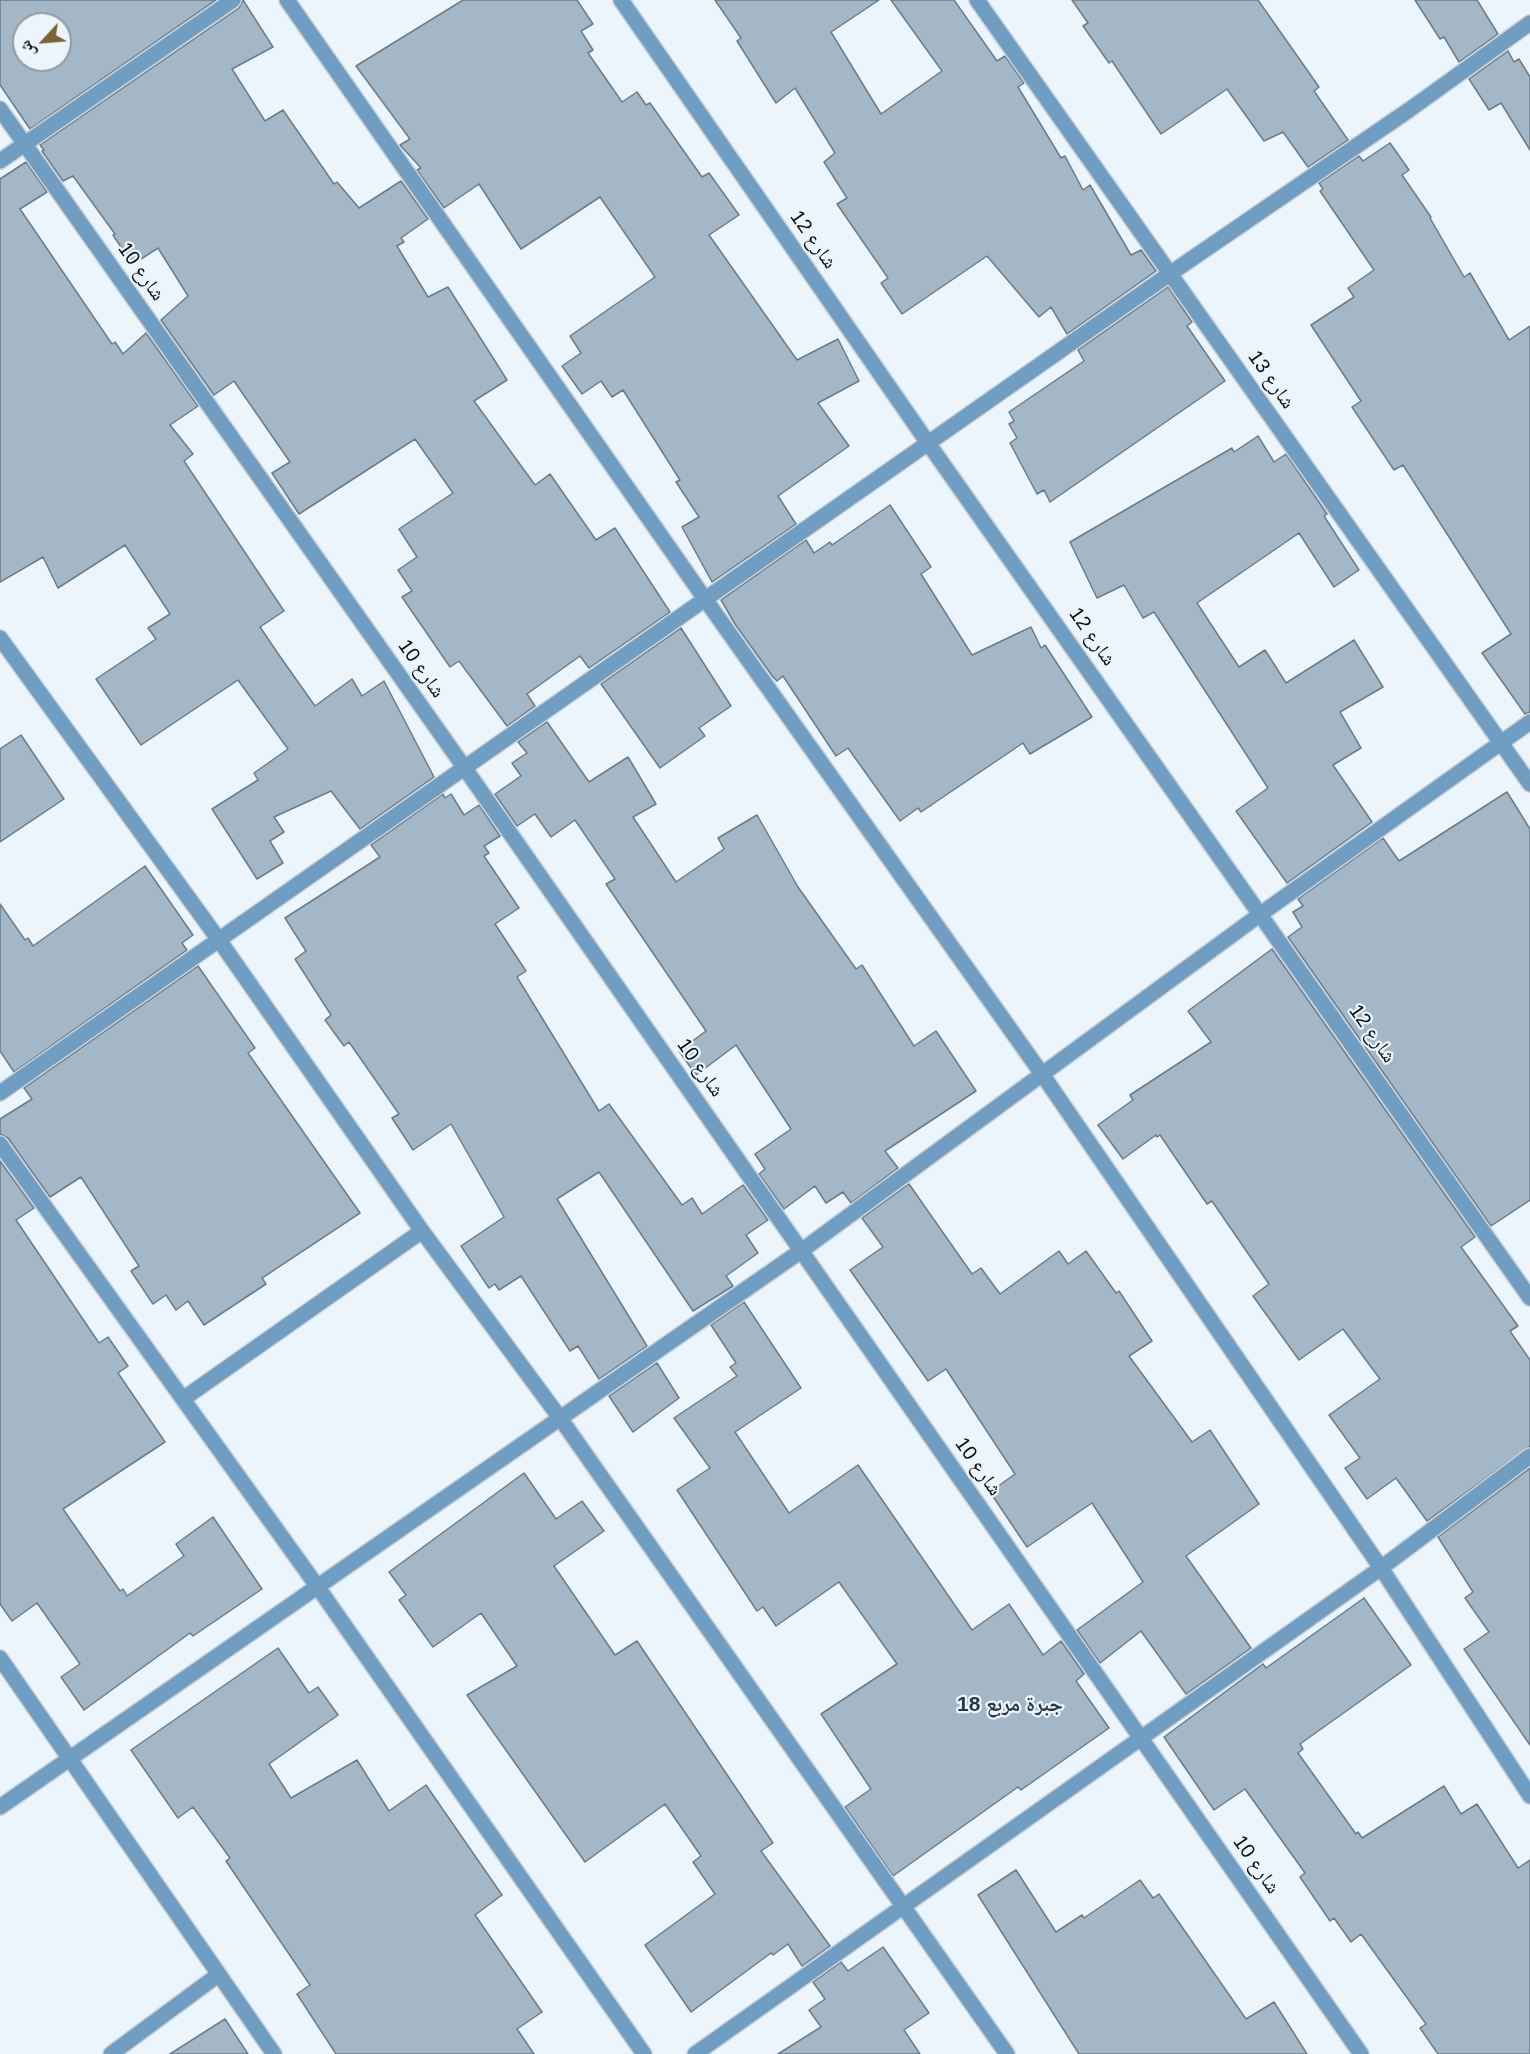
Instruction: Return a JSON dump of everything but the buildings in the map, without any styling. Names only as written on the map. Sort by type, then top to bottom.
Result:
[{"type":"street","points":[[0,161],[232,0]]},
{"type":"street","points":[[287,0],[705,599],[1042,1074],[1381,1569],[1530,1796]]},
{"type":"street","name":"شارع 12","points":[[621,0],[928,443],[1262,913],[1530,1298]]},
{"type":"street","name":"شارع 13","points":[[977,0],[1530,784]]},
{"type":"street","points":[[0,1093],[1171,273],[1409,110],[1530,23]]},
{"type":"street","name":"شارع 10","points":[[0,109],[465,767],[1361,2054]]},
{"type":"street","points":[[0,638],[219,940],[422,1231],[560,1418],[1007,2054]]},
{"type":"street","points":[[0,1807],[801,1251],[1262,913],[1530,722]]},
{"type":"street","points":[[0,1144],[317,1586],[645,2054]]},
{"type":"street","points":[[183,1399],[422,1231]]},
{"type":"street","points":[[695,2054],[1381,1569],[1530,1455]]},
{"type":"street","points":[[0,1658],[68,1760],[274,2054]]},
{"type":"street","points":[[111,2054],[218,1975]]},
{"type":"district","name":"جبرة مربع 18","points":[[1010,1705]]}]
